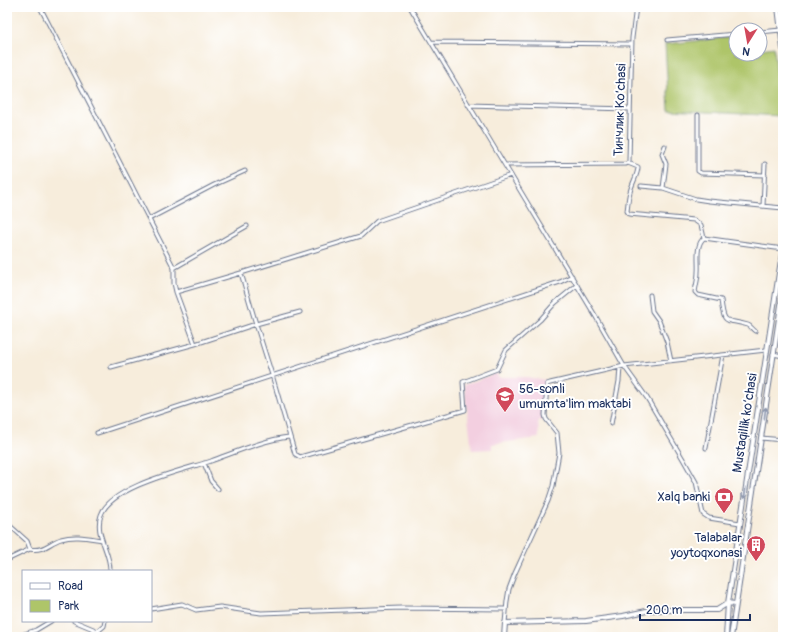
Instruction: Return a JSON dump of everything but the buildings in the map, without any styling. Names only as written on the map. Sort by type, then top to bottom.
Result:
[{"type":"main road","points":[[778,7],[783,49]]},
{"type":"main road","name":"Mustaqillik ko’chasi","points":[[726,637],[728,603],[783,248]]},
{"type":"main road","name":"Mustaqillik ko’chasi","points":[[731,637],[783,292]]},
{"type":"main road","points":[[504,637],[505,623],[586,621],[623,616],[651,610],[717,610],[728,603],[736,604]]},
{"type":"street","points":[[40,7],[174,268],[174,283],[176,292],[195,344]]},
{"type":"street","points":[[410,7],[572,276],[622,367],[647,398],[696,482],[703,514],[709,518],[740,523]]},
{"type":"street","name":"Тинчлик Ko’chasi","points":[[505,165],[628,163],[630,161],[632,44],[636,7]]},
{"type":"street","points":[[768,31],[781,30]]},
{"type":"street","points":[[667,40],[728,35]]},
{"type":"street","points":[[431,42],[632,44]]},
{"type":"street","points":[[468,104],[630,110]]},
{"type":"street","points":[[698,115],[698,171],[701,173],[765,175]]},
{"type":"street","points":[[663,188],[666,164],[662,154],[665,146]]},
{"type":"street","points":[[628,163],[638,167],[630,193],[627,212],[629,214],[694,220],[701,225],[704,238]]},
{"type":"street","points":[[762,206],[765,164]]},
{"type":"street","points":[[149,219],[214,185],[245,171]]},
{"type":"street","points":[[176,292],[361,236],[377,221],[511,175]]},
{"type":"street","points":[[641,186],[663,188],[702,200],[783,208]]},
{"type":"street","points":[[174,268],[247,226]]},
{"type":"street","points":[[704,238],[783,248]]},
{"type":"street","points":[[704,238],[701,241],[698,250],[698,274],[694,292],[698,295],[721,300],[722,313],[725,319],[750,326],[755,331]]},
{"type":"street","points":[[241,273],[289,437],[295,454],[300,457],[465,410],[463,382],[497,369],[506,350],[540,320],[555,303],[577,285]]},
{"type":"street","points":[[97,433],[560,282],[572,276]]},
{"type":"street","points":[[650,295],[652,311],[667,342],[671,361]]},
{"type":"street","points":[[111,367],[195,344],[256,324],[300,312]]},
{"type":"street","points":[[505,623],[509,589],[514,574],[548,501],[553,486],[560,453],[557,433],[546,419],[545,415],[547,384],[622,367],[766,350]]},
{"type":"street","points":[[706,448],[723,354]]},
{"type":"street","points":[[773,354],[783,356]]},
{"type":"street","points":[[611,424],[622,367]]},
{"type":"street","points":[[110,570],[109,557],[102,540],[99,524],[102,514],[114,499],[153,478],[276,439],[289,437]]},
{"type":"street","points":[[761,438],[783,440]]},
{"type":"street","points":[[204,463],[212,481],[218,489]]},
{"type":"street","points":[[7,523],[27,541],[30,549]]},
{"type":"street","points":[[7,560],[30,549],[42,549],[52,542],[70,537],[102,540]]},
{"type":"street","points":[[152,609],[182,604],[196,610],[220,608],[261,613],[401,608],[506,609]]},
{"type":"street","points":[[15,637],[36,630],[49,622]]},
{"type":"street","points":[[76,622],[98,631],[100,637]]},
{"type":"street","points":[[98,631],[104,626],[105,622]]},
{"type":"shaded area","name":"56-sonli umumta'lim maktabi","points":[[497,373],[498,377],[526,377],[546,380],[543,390],[543,421],[538,420],[539,438],[492,444],[492,449],[472,450],[464,385]]},
{"type":"green space","points":[[728,38],[728,62],[768,62],[768,48],[774,47],[781,116],[669,110],[665,44]]},
{"type":"place","name":"56-sonli umumta'lim maktabi","points":[[505,413]]},
{"type":"place","name":"Xalq banki","points":[[724,514]]},
{"type":"place","name":"Talabalar yoytoqxonasi","points":[[756,562]]}]
